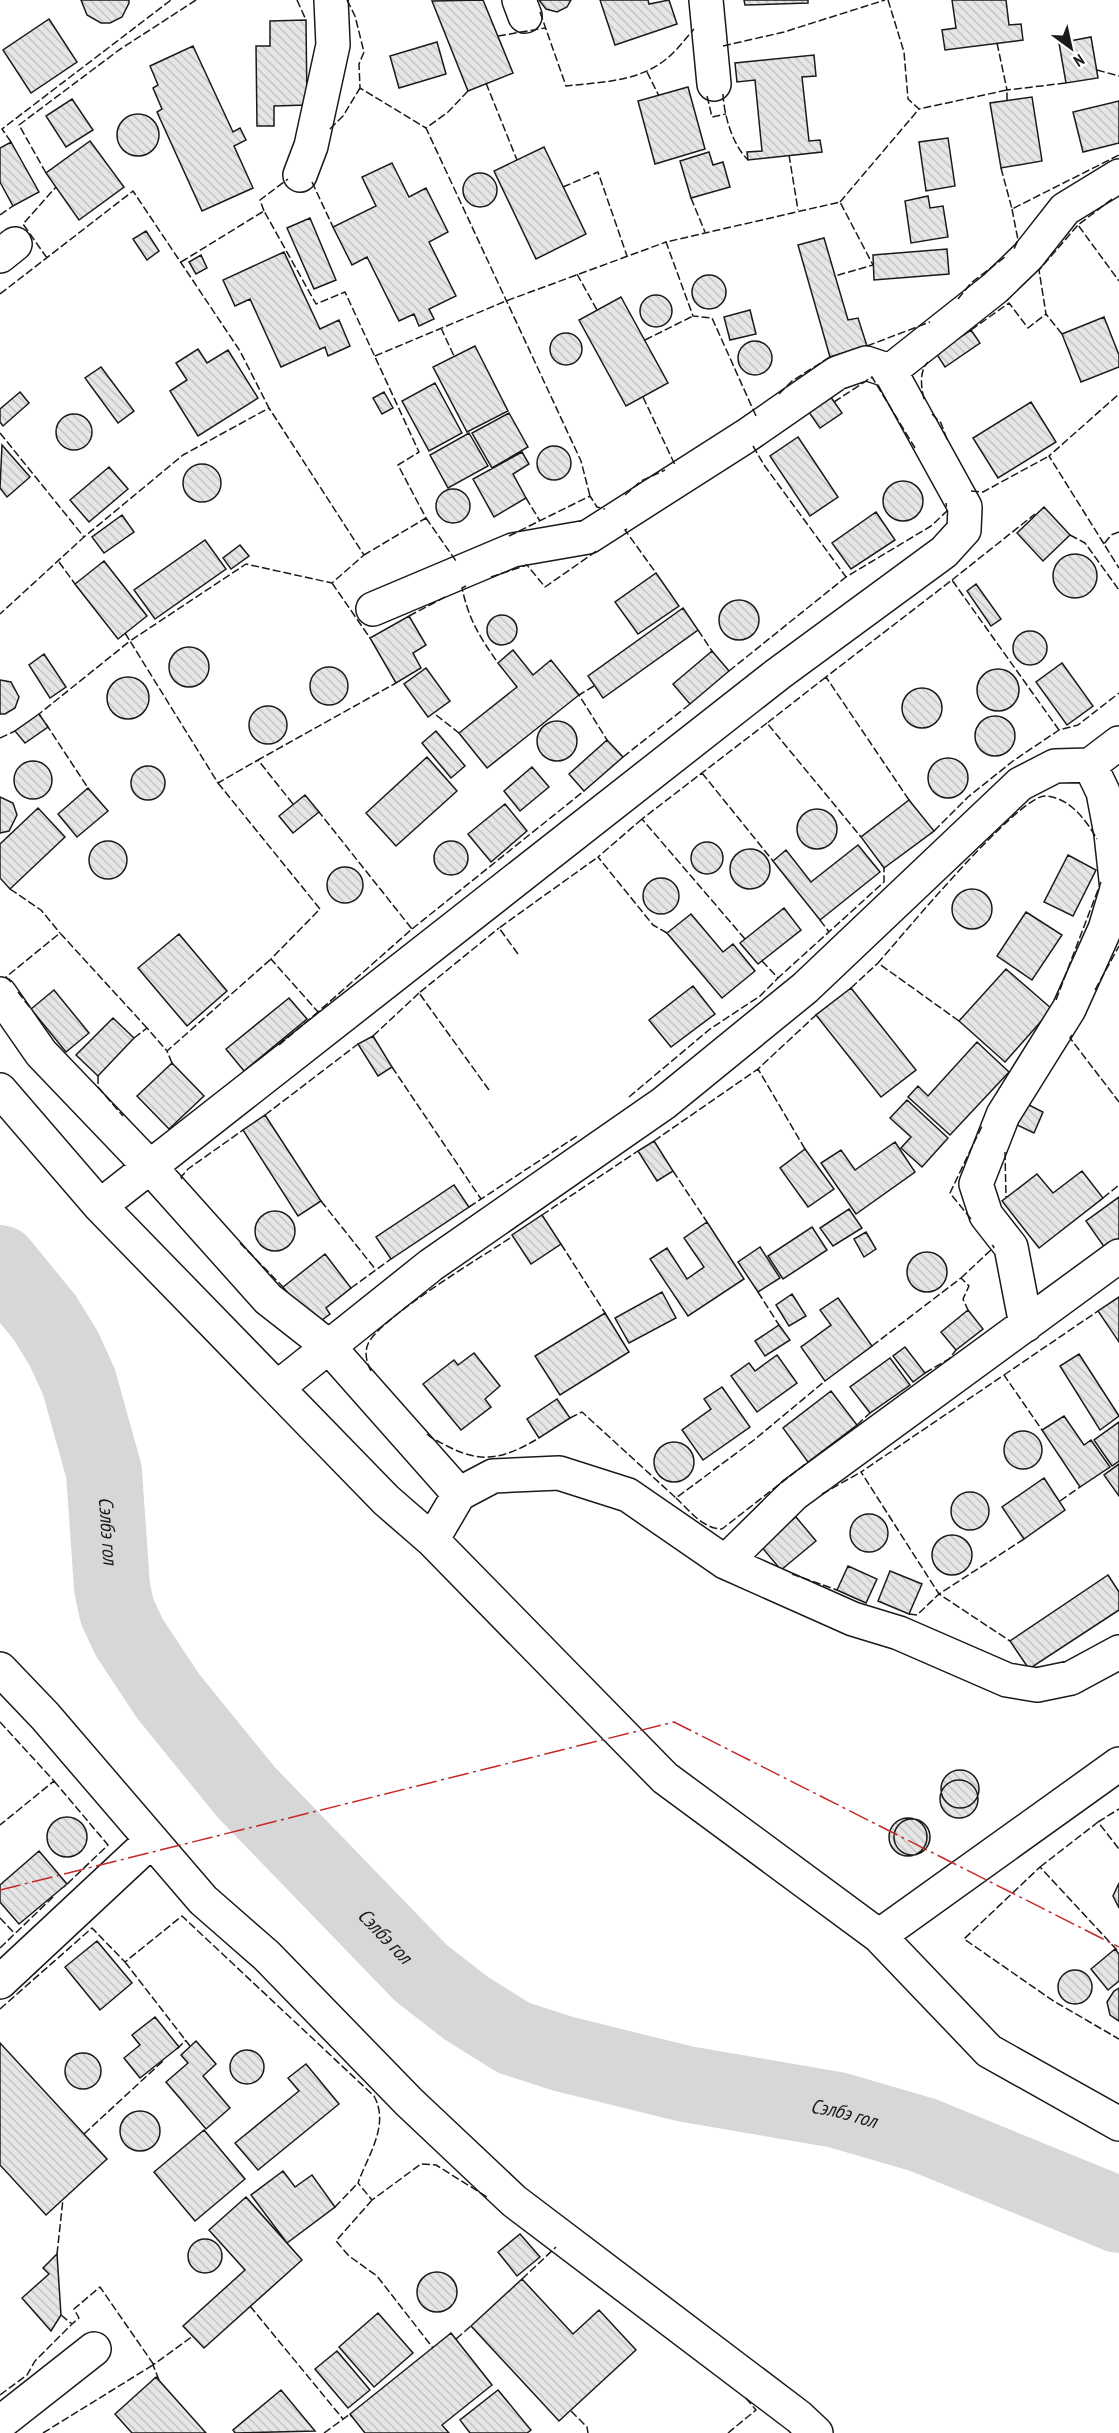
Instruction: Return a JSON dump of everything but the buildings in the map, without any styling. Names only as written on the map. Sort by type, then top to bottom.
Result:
[{"type":"street","points":[[300,175],[312,146],[333,45],[331,0]]},
{"type":"street","points":[[706,0],[714,84]]},
{"type":"street","points":[[891,370],[995,288],[1028,256],[1065,209],[1119,176]]},
{"type":"street","points":[[100,1206],[778,674],[944,552],[964,530],[965,507],[891,370],[866,363],[837,373],[746,436],[588,537],[513,550],[373,609]]},
{"type":"street","points":[[277,1388],[431,1264],[664,1103],[805,988],[1020,784],[1055,766],[1090,765],[1119,742]]},
{"type":"street","points":[[1026,1325],[1011,1246],[986,1215],[976,1184],[1004,1115],[1069,1009],[1104,929],[1117,889],[1111,834],[1103,792],[1090,765]]},
{"type":"street","points":[[0,994],[41,1053],[150,1167],[268,1299],[328,1346],[459,1494]]},
{"type":"street","points":[[0,1090],[100,1206],[386,1500],[432,1540],[665,1778],[879,1936],[989,2051],[1119,2124]]},
{"type":"street","points":[[725,1562],[795,1494],[1119,1256]]},
{"type":"street","points":[[432,1540],[459,1494],[493,1476],[559,1473],[628,1495],[725,1562],[854,1619],[899,1633],[1007,1680],[1037,1685],[1071,1678],[1119,1652]]},
{"type":"street","points":[[0,1669],[45,1716],[203,1900],[267,1956],[409,2102],[513,2201],[796,2428]]},
{"type":"street","points":[[879,1936],[1119,1764]]},
{"type":"street","points":[[0,1982],[151,1841]]},
{"type":"street","points":[[0,2423],[94,2349]]},
{"type":"waterway","name":"Сэлбэ гол","points":[[0,1263],[45,1318],[64,1349],[79,1382],[104,1472],[112,1587],[117,1611],[129,1637],[168,1696],[246,1792],[421,1973],[466,2008],[514,2038],[564,2054],[686,2084],[837,2110],[923,2135],[1119,2215]]},
{"type":"fence","points":[[11,142],[2,129],[171,0]]},
{"type":"fence","points":[[46,173],[19,125],[119,50],[196,0]]},
{"type":"fence","points":[[297,0],[306,20]]},
{"type":"fence","points":[[347,0],[355,16],[364,52],[359,64],[360,88],[426,128]]},
{"type":"fence","points":[[723,46],[784,32],[885,0]]},
{"type":"fence","points":[[888,0],[904,52],[908,99],[919,109],[1007,90],[1007,101]]},
{"type":"fence","points":[[540,12],[566,86],[618,80],[643,73],[669,57],[694,29]]},
{"type":"fence","points":[[498,36],[545,28]]},
{"type":"fence","points":[[997,43],[1007,90],[1066,83]]},
{"type":"fence","points":[[1097,70],[1119,76]]},
{"type":"fence","points":[[647,72],[659,96]]},
{"type":"fence","points":[[486,83],[517,160]]},
{"type":"fence","points":[[330,129],[343,116],[360,88]]},
{"type":"fence","points":[[468,91],[448,112],[426,128],[581,461],[590,496]]},
{"type":"fence","points":[[723,94],[730,129],[737,146],[748,160]]},
{"type":"fence","points":[[707,96],[712,117],[726,114]]},
{"type":"fence","points":[[840,202],[919,109]]},
{"type":"fence","points":[[789,155],[798,210]]},
{"type":"fence","points":[[1001,168],[1012,209],[1119,155]]},
{"type":"fence","points":[[563,187],[598,172],[627,256]]},
{"type":"fence","points":[[264,211],[260,200],[288,179]]},
{"type":"fence","points":[[312,182],[333,227]]},
{"type":"fence","points":[[47,258],[23,224],[56,187]]},
{"type":"fence","points":[[0,294],[133,191],[240,351],[269,408],[183,455],[84,537]]},
{"type":"fence","points":[[691,198],[705,232]]},
{"type":"fence","points":[[1112,199],[1078,225],[1119,281]]},
{"type":"fence","points":[[756,416],[712,318],[693,316],[666,242],[840,202],[873,265],[835,276]]},
{"type":"fence","points":[[0,215],[13,206]]},
{"type":"fence","points":[[1012,209],[1018,240],[1014,249]]},
{"type":"fence","points":[[181,262],[264,211],[316,304],[345,292],[419,452],[398,465],[426,518],[364,555]]},
{"type":"fence","points":[[1062,334],[1046,314],[1039,270],[1078,225]]},
{"type":"fence","points":[[375,356],[506,301],[666,242]]},
{"type":"fence","points":[[958,299],[971,283],[1005,257]]},
{"type":"fence","points":[[577,274],[597,310]]},
{"type":"fence","points":[[971,330],[1009,303],[1028,328],[1046,314]]},
{"type":"fence","points":[[645,340],[693,316]]},
{"type":"fence","points":[[867,346],[930,322]]},
{"type":"fence","points":[[441,328],[454,356]]},
{"type":"fence","points":[[779,394],[792,381],[830,357]]},
{"type":"fence","points":[[924,399],[922,374],[928,362]]},
{"type":"fence","points":[[834,402],[872,377],[915,448]]},
{"type":"fence","points":[[1104,544],[1049,456],[1119,394]]},
{"type":"fence","points":[[643,397],[675,465]]},
{"type":"fence","points":[[125,633],[130,641],[246,564],[332,583],[364,555],[269,408]]},
{"type":"fence","points":[[932,414],[941,423],[948,442]]},
{"type":"fence","points":[[0,433],[84,537],[0,614]]},
{"type":"fence","points":[[753,446],[764,465],[846,577],[931,526],[947,511],[946,503]]},
{"type":"fence","points":[[971,491],[983,492],[1049,456]]},
{"type":"fence","points":[[625,495],[641,481],[665,470]]},
{"type":"fence","points":[[509,536],[590,496],[597,507],[605,509]]},
{"type":"fence","points":[[526,498],[540,521]]},
{"type":"fence","points":[[952,580],[1035,514]]},
{"type":"fence","points":[[426,518],[456,561]]},
{"type":"fence","points":[[627,529],[625,530],[656,573]]},
{"type":"fence","points":[[1119,532],[1111,535],[1104,544],[1119,568]]},
{"type":"fence","points":[[1070,535],[1085,543],[1119,590]]},
{"type":"fence","points":[[491,577],[527,565],[545,587],[598,550]]},
{"type":"fence","points":[[59,562],[75,584]]},
{"type":"fence","points":[[729,671],[846,577]]},
{"type":"fence","points":[[909,800],[826,677],[952,580],[1059,730]]},
{"type":"fence","points":[[332,583],[370,638]]},
{"type":"fence","points":[[466,586],[462,588],[471,619],[498,663]]},
{"type":"fence","points":[[409,616],[447,596]]},
{"type":"fence","points":[[698,630],[712,651]]},
{"type":"fence","points":[[41,717],[39,714],[130,641],[218,783],[258,760]]},
{"type":"fence","points":[[826,677],[767,723],[861,837]]},
{"type":"fence","points":[[293,804],[258,760],[396,683]]},
{"type":"fence","points":[[594,686],[579,695],[607,740]]},
{"type":"fence","points":[[934,831],[968,797],[1013,761],[1059,730],[1078,725],[1119,693]]},
{"type":"fence","points":[[623,757],[690,704]]},
{"type":"fence","points":[[436,715],[459,733]]},
{"type":"fence","points":[[745,939],[642,819],[767,723]]},
{"type":"fence","points":[[46,724],[88,788]]},
{"type":"fence","points":[[0,738],[15,731]]},
{"type":"fence","points":[[702,773],[773,861]]},
{"type":"fence","points":[[218,783],[320,909],[271,959],[318,1012],[412,929],[319,812]]},
{"type":"fence","points":[[412,929],[584,791]]},
{"type":"fence","points":[[959,1021],[878,963],[987,841],[1032,801],[1046,796],[1070,805],[1097,839]]},
{"type":"fence","points":[[642,819],[598,857],[653,925],[667,933]]},
{"type":"fence","points":[[518,954],[499,928],[598,857]]},
{"type":"fence","points":[[762,961],[778,978],[884,882],[884,868]]},
{"type":"fence","points":[[1056,1000],[1101,882]]},
{"type":"fence","points":[[10,889],[41,910],[60,933]]},
{"type":"fence","points":[[820,920],[829,932]]},
{"type":"fence","points":[[489,1090],[419,993],[499,928]]},
{"type":"fence","points":[[11,982],[6,977],[60,933],[147,1028]]},
{"type":"fence","points":[[1095,990],[1119,946]]},
{"type":"fence","points":[[172,1063],[167,1051],[271,959]]},
{"type":"fence","points":[[851,988],[878,963]]},
{"type":"fence","points":[[629,1097],[710,1029],[760,996],[778,978]]},
{"type":"fence","points":[[18,992],[31,1009]]},
{"type":"fence","points":[[373,1036],[419,993]]},
{"type":"fence","points":[[279,1045],[318,1012]]},
{"type":"fence","points":[[805,1149],[758,1069],[816,1015]]},
{"type":"fence","points":[[134,1038],[147,1028],[167,1051]]},
{"type":"fence","points":[[1072,1035],[1070,1038],[1119,1102]]},
{"type":"fence","points":[[265,1115],[358,1044]]},
{"type":"fence","points":[[392,1067],[481,1199]]},
{"type":"fence","points":[[654,1141],[758,1069]]},
{"type":"fence","points":[[98,1076],[98,1087],[123,1116]]},
{"type":"fence","points":[[971,1219],[950,1193],[982,1126]]},
{"type":"fence","points":[[182,1179],[181,1177],[188,1169],[243,1130]]},
{"type":"fence","points":[[469,1207],[577,1136]]},
{"type":"fence","points":[[542,1215],[638,1151]]},
{"type":"fence","points":[[1005,1152],[1006,1197]]},
{"type":"fence","points":[[673,1171],[707,1222]]},
{"type":"fence","points":[[1103,1198],[1119,1185]]},
{"type":"fence","points":[[321,1201],[376,1270]]},
{"type":"fence","points":[[371,1371],[366,1351],[376,1333],[411,1303],[513,1236]]},
{"type":"fence","points":[[240,1243],[283,1287]]},
{"type":"fence","points":[[561,1244],[605,1313]]},
{"type":"fence","points":[[961,1278],[994,1247],[992,1245]]},
{"type":"fence","points":[[351,1288],[391,1259]]},
{"type":"fence","points":[[872,1346],[961,1278],[969,1286],[963,1299],[968,1310]]},
{"type":"fence","points":[[758,1292],[779,1325]]},
{"type":"fence","points":[[1004,1375],[1098,1311]]},
{"type":"fence","points":[[925,1373],[949,1359],[956,1350]]},
{"type":"fence","points":[[1024,1539],[939,1594],[861,1472],[1004,1375],[1042,1430]]},
{"type":"fence","points":[[570,1418],[582,1412],[676,1498],[754,1440],[825,1381]]},
{"type":"fence","points":[[857,1425],[870,1413]]},
{"type":"fence","points":[[427,1434],[460,1452],[483,1457],[504,1454],[539,1438]]},
{"type":"fence","points":[[676,1498],[703,1522],[722,1529],[808,1462]]},
{"type":"fence","points":[[822,1494],[861,1472]]},
{"type":"fence","points":[[1060,1501],[1080,1487]]},
{"type":"fence","points":[[792,1574],[837,1590]]},
{"type":"fence","points":[[909,1614],[917,1615],[939,1594],[1010,1641]]},
{"type":"fence","points":[[0,1722],[54,1781],[0,1825]]},
{"type":"fence","points":[[54,1781],[108,1845],[64,1887]]},
{"type":"fence","points":[[1098,1822],[1119,1809]]},
{"type":"fence","points":[[1040,1867],[1098,1822],[1119,1849]]},
{"type":"fence","points":[[1117,1950],[1040,1867],[964,1939],[1055,2002],[1119,2039]]},
{"type":"fence","points":[[0,1948],[53,1897]]},
{"type":"fence","points":[[0,2009],[92,1928],[125,1962],[182,1916],[374,2096],[380,2118],[379,2129],[358,2183],[372,2200],[421,2164],[436,2165],[487,2197]]},
{"type":"fence","points":[[0,1918],[15,1934]]},
{"type":"fence","points":[[125,1962],[190,2046]]},
{"type":"fence","points":[[177,2049],[186,2040]]},
{"type":"fence","points":[[84,2134],[163,2061]]},
{"type":"fence","points":[[335,2207],[358,2183]]},
{"type":"fence","points":[[57,2254],[63,2199]]},
{"type":"fence","points":[[372,2200],[336,2241],[349,2256],[377,2276],[433,2348]]},
{"type":"fence","points":[[522,2279],[556,2247]]},
{"type":"fence","points":[[61,2315],[72,2324],[79,2318],[74,2309],[100,2287],[154,2365]]},
{"type":"fence","points":[[250,2306],[343,2419]]},
{"type":"fence","points":[[0,2395],[27,2375],[35,2361],[72,2324]]},
{"type":"fence","points":[[456,2339],[471,2326]]},
{"type":"fence","points":[[159,2380],[153,2365],[193,2336]]},
{"type":"fence","points":[[43,2433],[153,2365]]},
{"type":"fence","points":[[728,2433],[756,2410],[745,2397]]},
{"type":"fence","points":[[571,2411],[587,2427],[588,2433]]},
{"type":"fence","points":[[324,2433],[350,2414],[352,2417]]},
{"type":"power","points":[[0,1890],[674,1722],[1119,1947]]}]
